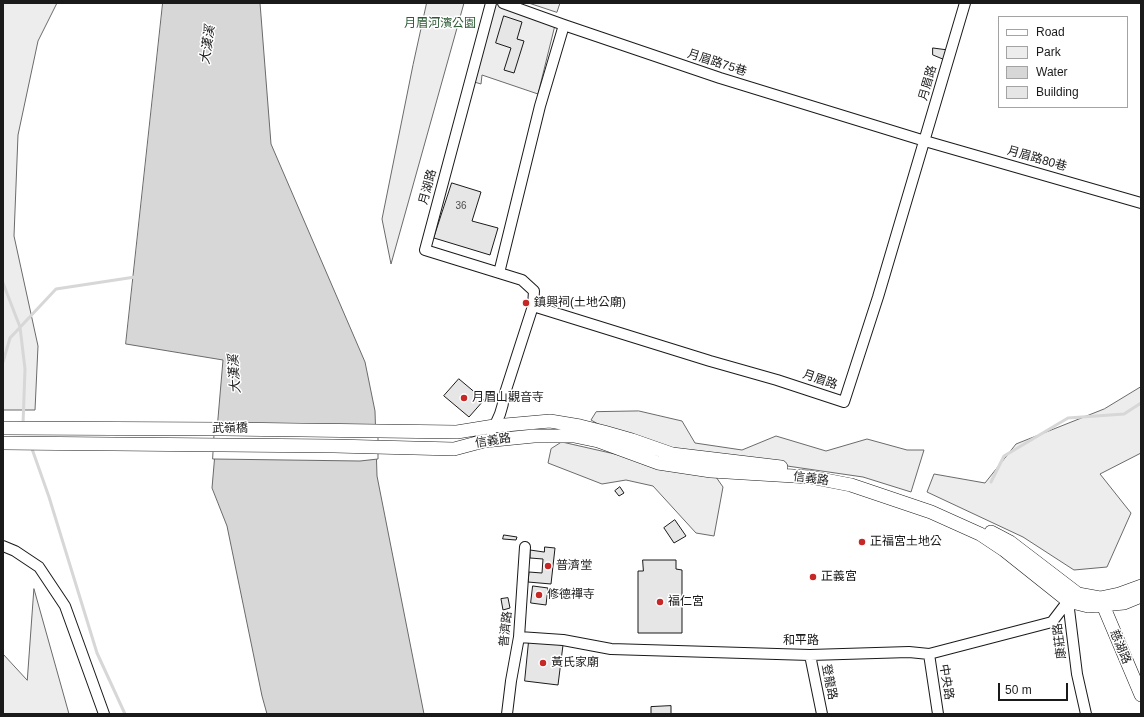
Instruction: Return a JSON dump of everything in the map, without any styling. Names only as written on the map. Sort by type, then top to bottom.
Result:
[{"type":"main road","name":"信義路","points":[[457,432],[494,426],[550,421],[604,432],[672,454],[829,473],[858,479],[932,505],[984,528],[1010,542],[1078,594],[1101,602],[1124,603],[1141,596]]},
{"type":"main road","name":"武嶺橋","points":[[3,428],[457,432]]},
{"type":"main road","name":"信義路","points":[[454,449],[484,441],[534,436],[574,436],[598,441],[658,463],[711,471],[810,477],[851,484],[931,512],[980,534],[1004,550],[1068,601],[1088,606],[1141,586]]},
{"type":"main road","name":"武嶺橋","points":[[3,443],[311,445],[454,449]]},
{"type":"main road","name":"慈湖路","points":[[1101,602],[1141,695]]},
{"type":"street","name":"月湖路","points":[[491,3],[425,250],[522,280],[534,291],[533,306]]},
{"type":"street","name":"月眉路75巷","points":[[503,3],[720,78],[925,141]]},
{"type":"street","name":"月眉路","points":[[533,306],[710,361],[778,380],[844,402],[878,297],[965,3]]},
{"type":"street","points":[[499,273],[538,113],[564,25]]},
{"type":"street","name":"月眉路80巷","points":[[925,141],[1141,203]]},
{"type":"street","points":[[484,441],[494,426],[503,404],[504,396],[533,306]]},
{"type":"street","points":[[3,546],[15,551],[39,567],[64,606],[104,714]]},
{"type":"street","name":"普濟路","points":[[507,714],[519,637],[525,547]]},
{"type":"street","name":"康莊路","points":[[1071,588],[1068,601],[1077,674],[1086,714]]},
{"type":"street","name":"和平路","points":[[519,637],[563,640],[611,649],[810,655],[909,652],[929,654],[1052,622],[1068,601]]},
{"type":"street","name":"中央路","points":[[929,654],[938,714]]},
{"type":"street","name":"登龍路","points":[[810,655],[822,714]]},
{"type":"green space","points":[[3,3],[57,3],[38,41],[18,135],[14,236],[38,346],[35,410],[3,410]]},
{"type":"green space","name":"月眉河濱公園","points":[[427,3],[464,3],[391,264],[382,219]]},
{"type":"green space","points":[[492,3],[500,3],[556,21],[538,94],[482,75],[481,84],[471,81]]},
{"type":"green space","points":[[529,3],[560,3],[557,12]]},
{"type":"green space","points":[[1141,387],[1141,453],[1100,474],[1131,513],[1107,567],[1074,570],[1023,537],[927,492],[934,474],[985,483],[1016,444],[1104,409]]},
{"type":"green space","points":[[639,411],[682,421],[695,443],[742,450],[776,436],[826,451],[867,439],[907,450],[924,450],[911,492],[863,477],[670,449],[607,429],[591,420],[596,412]]},
{"type":"green space","points":[[562,442],[716,477],[723,487],[714,536],[696,533],[653,486],[626,480],[602,484],[548,463],[551,449]]},
{"type":"green space","points":[[34,589],[69,714],[3,714],[3,654],[27,680]]},
{"type":"water","name":"大漢溪","points":[[163,3],[260,3],[271,144],[365,362],[375,411],[377,476],[424,714],[267,714],[227,526],[212,488],[223,360],[126,344]]},
{"type":"pier","points":[[215,425],[378,426],[378,459],[360,461],[213,459]]},
{"type":"building","points":[[504,16],[522,22],[517,39],[524,41],[514,73],[504,70],[511,48],[496,43]]},
{"type":"building","points":[[933,48],[948,50],[945,60],[933,55]]},
{"type":"building","points":[[452,183],[481,192],[472,221],[498,228],[490,255],[434,238]]},
{"type":"building","name":"月眉山觀音寺","points":[[459,379],[484,400],[469,417],[444,396]]},
{"type":"building","points":[[620,487],[624,493],[619,496],[615,491]]},
{"type":"building","points":[[675,520],[686,536],[674,543],[664,528]]},
{"type":"building","points":[[504,535],[517,537],[516,540],[503,539]]},
{"type":"building","name":"普濟堂","points":[[545,547],[555,548],[551,584],[528,582],[529,572],[542,573],[543,559],[530,558],[530,550],[544,552]]},
{"type":"building","name":"福仁宮","points":[[643,560],[676,560],[676,569],[682,570],[682,633],[638,633],[638,571],[643,571]]},
{"type":"building","name":"修德禪寺","points":[[533,586],[548,588],[546,605],[531,603]]},
{"type":"building","points":[[508,598],[510,608],[503,610],[501,599]]},
{"type":"building","name":"黃氏家廟","points":[[529,641],[563,645],[558,685],[525,681]]},
{"type":"building","points":[[671,706],[671,714],[651,714],[651,707]]},
{"type":"waterway","points":[[3,362],[10,338],[56,289],[135,277]]},
{"type":"waterway","points":[[3,283],[20,327],[25,369],[23,424]]},
{"type":"waterway","points":[[991,482],[1004,456],[1068,418],[1124,414],[1141,403]]},
{"type":"waterway","points":[[31,446],[49,497],[97,653],[125,714]]},
{"type":"place","name":"鎮興祠(土地公廟)","points":[[526,303]]},
{"type":"place","name":"月眉山觀音寺","points":[[464,398]]},
{"type":"place","name":"正福宮土地公","points":[[862,542]]},
{"type":"place","name":"普濟堂","points":[[548,566]]},
{"type":"place","name":"正義宮","points":[[813,577]]},
{"type":"place","name":"修德禪寺","points":[[539,595]]},
{"type":"place","name":"福仁宮","points":[[660,602]]},
{"type":"place","name":"黃氏家廟","points":[[543,663]]}]
